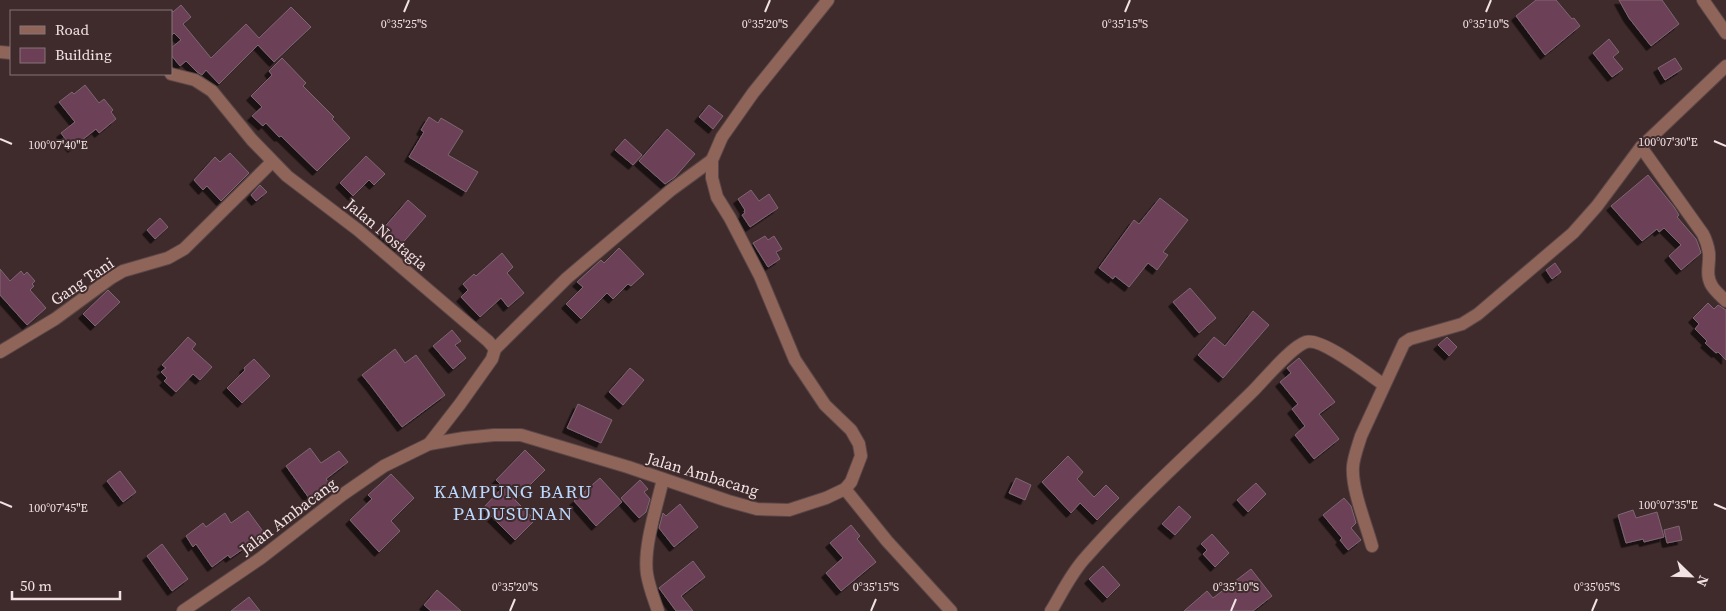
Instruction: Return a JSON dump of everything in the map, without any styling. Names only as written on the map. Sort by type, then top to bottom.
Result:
[{"type":"street","points":[[828,0],[753,93],[722,137],[712,160],[712,178],[717,197],[760,276],[795,360],[825,405],[851,430],[858,444],[861,456],[851,482],[845,489],[887,542],[951,611]]},
{"type":"street","points":[[1703,0],[1726,33]]},
{"type":"street","points":[[1372,546],[1354,480],[1353,467],[1361,436],[1404,343],[1462,324],[1478,314],[1579,227],[1641,147],[1726,66]]},
{"type":"street","name":"Jalan Nostagia","points":[[172,74],[195,80],[212,91],[272,162],[299,186],[332,209],[400,266],[495,349]]},
{"type":"street","points":[[1641,147],[1703,234],[1709,253],[1709,280],[1712,287],[1726,301]]},
{"type":"street","points":[[429,444],[487,366],[495,349],[567,278],[671,190],[712,160]]},
{"type":"street","name":"Gang Tani","points":[[0,352],[55,319],[117,275],[138,266],[168,258],[184,249],[272,162]]},
{"type":"street","points":[[1051,611],[1074,572],[1085,558],[1283,359],[1305,342],[1313,341],[1324,345],[1384,385]]},
{"type":"street","name":"Jalan Ambacang","points":[[183,611],[261,558],[342,495],[384,466],[429,444],[494,435],[521,435],[757,509],[789,510],[804,506],[845,489]]},
{"type":"street","points":[[658,611],[650,588],[646,556],[662,479]]},
{"type":"building","points":[[1536,0],[1556,0],[1580,26],[1545,55],[1516,16]]},
{"type":"building","points":[[1619,0],[1662,0],[1679,24],[1651,46],[1629,18]]},
{"type":"building","points":[[181,5],[191,17],[183,24],[211,58],[246,24],[259,38],[291,7],[311,27],[274,62],[258,45],[219,84],[206,70],[202,75],[186,61],[180,66],[172,56],[172,47],[181,40],[174,33],[172,35],[173,12]]},
{"type":"building","points":[[1609,39],[1619,52],[1613,57],[1623,69],[1612,77],[1593,53]]},
{"type":"building","points":[[282,58],[306,83],[303,86],[334,117],[332,119],[350,138],[317,171],[266,123],[263,126],[252,116],[262,107],[251,96],[272,75],[269,71]]},
{"type":"building","points":[[1675,58],[1682,69],[1665,80],[1658,68]]},
{"type":"building","points":[[85,85],[99,103],[104,99],[113,110],[111,112],[116,119],[99,133],[96,129],[72,148],[61,133],[75,122],[59,102],[72,92],[74,94]]},
{"type":"building","points":[[709,105],[723,116],[713,129],[699,117]]},
{"type":"building","points":[[429,117],[438,123],[441,118],[463,131],[448,155],[478,172],[466,192],[409,157],[424,132],[421,130]]},
{"type":"building","points":[[667,129],[695,154],[675,177],[665,184],[639,161]]},
{"type":"building","points":[[625,139],[642,155],[633,165],[615,150]]},
{"type":"building","points":[[230,153],[249,173],[221,201],[207,186],[203,190],[194,180],[215,157],[220,162]]},
{"type":"building","points":[[366,156],[385,174],[374,185],[369,180],[353,196],[340,183]]},
{"type":"building","points":[[1648,175],[1674,207],[1679,215],[1677,217],[1698,244],[1701,253],[1681,270],[1669,256],[1681,245],[1664,228],[1659,232],[1657,229],[1642,241],[1611,206]]},
{"type":"building","points":[[260,185],[267,192],[256,201],[251,195]]},
{"type":"building","points":[[751,190],[759,201],[769,194],[778,208],[750,227],[742,215],[745,213],[745,210],[738,199]]},
{"type":"building","points":[[1160,198],[1188,220],[1163,252],[1168,255],[1157,270],[1148,263],[1129,287],[1115,276],[1113,279],[1099,268],[1134,220],[1139,224]]},
{"type":"building","points":[[408,200],[426,216],[399,247],[381,231]]},
{"type":"building","points":[[160,218],[168,227],[155,239],[147,230]]},
{"type":"building","points":[[765,236],[768,240],[774,236],[782,249],[776,252],[780,259],[768,267],[753,243]]},
{"type":"building","points":[[619,248],[644,274],[631,286],[628,284],[613,299],[607,293],[581,319],[566,304],[583,287],[577,282],[601,260],[604,263]]},
{"type":"building","points":[[502,253],[513,267],[507,273],[524,293],[508,307],[501,298],[480,317],[461,297],[468,290],[463,284],[474,274],[476,276]]},
{"type":"building","points":[[1555,263],[1561,272],[1552,279],[1546,270]]},
{"type":"building","points":[[0,269],[10,281],[21,271],[24,275],[27,272],[35,281],[32,284],[34,286],[30,290],[46,308],[27,325],[0,295]]},
{"type":"building","points":[[1190,288],[1216,318],[1199,333],[1173,302]]},
{"type":"building","points":[[108,290],[120,302],[95,326],[83,314]]},
{"type":"building","points":[[1708,303],[1714,309],[1718,305],[1726,310],[1726,360],[1705,343],[1707,341],[1695,329],[1699,324],[1693,318]]},
{"type":"building","points":[[1253,311],[1269,325],[1223,378],[1198,355],[1214,337],[1225,346]]},
{"type":"building","points":[[452,330],[461,341],[455,345],[466,358],[453,369],[433,346]]},
{"type":"building","points":[[188,337],[196,344],[192,349],[212,367],[200,380],[193,374],[176,392],[164,381],[167,378],[161,372],[166,368],[162,365]]},
{"type":"building","points":[[1447,337],[1457,347],[1449,356],[1438,345]]},
{"type":"building","points":[[395,349],[405,363],[416,355],[445,395],[402,427],[362,375]]},
{"type":"building","points":[[1299,358],[1335,402],[1319,414],[1339,439],[1314,459],[1295,435],[1305,426],[1292,409],[1298,404],[1280,382],[1291,373],[1287,368]]},
{"type":"building","points":[[254,359],[270,376],[242,403],[227,388]]},
{"type":"building","points":[[630,368],[644,380],[623,405],[609,392]]},
{"type":"building","points":[[578,404],[612,420],[601,443],[567,428]]},
{"type":"building","points":[[310,448],[321,463],[339,451],[348,462],[326,479],[329,483],[309,498],[286,466]]},
{"type":"building","points":[[525,450],[545,470],[515,500],[535,520],[515,540],[483,508],[503,487],[496,480]]},
{"type":"building","points":[[1068,456],[1083,472],[1077,479],[1094,497],[1106,485],[1119,498],[1097,520],[1080,503],[1071,513],[1042,482]]},
{"type":"building","points":[[120,471],[136,492],[123,502],[107,481]]},
{"type":"building","points":[[391,474],[414,498],[391,521],[400,531],[379,552],[350,520],[372,499],[368,495]]},
{"type":"building","points":[[600,478],[622,502],[596,526],[574,501]]},
{"type":"building","points":[[1016,478],[1031,485],[1025,500],[1009,493]]},
{"type":"building","points":[[640,480],[648,489],[644,492],[650,499],[646,512],[639,518],[621,498]]},
{"type":"building","points":[[1256,483],[1266,494],[1248,512],[1237,500]]},
{"type":"building","points":[[1344,498],[1351,506],[1356,523],[1351,528],[1361,540],[1348,550],[1340,540],[1342,538],[1323,515]]},
{"type":"building","points":[[680,504],[698,527],[674,547],[659,528],[663,513],[666,516]]},
{"type":"building","points":[[1179,506],[1191,517],[1175,535],[1162,524]]},
{"type":"building","points":[[1633,510],[1636,518],[1657,512],[1664,537],[1644,542],[1643,539],[1626,543],[1618,515]]},
{"type":"building","points":[[248,511],[265,534],[230,558],[228,555],[212,567],[196,544],[193,547],[186,536],[203,523],[206,527],[225,513],[231,523]]},
{"type":"building","points":[[851,525],[860,536],[857,539],[876,562],[841,591],[826,573],[843,558],[830,543]]},
{"type":"building","points":[[1679,526],[1682,540],[1667,543],[1664,530]]},
{"type":"building","points":[[1212,534],[1229,553],[1215,567],[1203,554],[1207,550],[1201,544]]},
{"type":"building","points":[[162,544],[188,579],[172,591],[147,556]]},
{"type":"building","points":[[693,561],[705,577],[681,596],[693,611],[676,611],[659,588]]},
{"type":"building","points":[[1103,566],[1120,585],[1107,598],[1089,579]]},
{"type":"building","points":[[1251,569],[1272,596],[1253,611],[1184,611],[1207,591],[1213,598]]},
{"type":"building","points":[[437,590],[461,611],[431,611],[424,605]]},
{"type":"building","points":[[249,597],[260,611],[231,611]]},
{"type":"district","name":"KAMPUNG BARU PADUSUNAN","points":[[513,502]]}]
